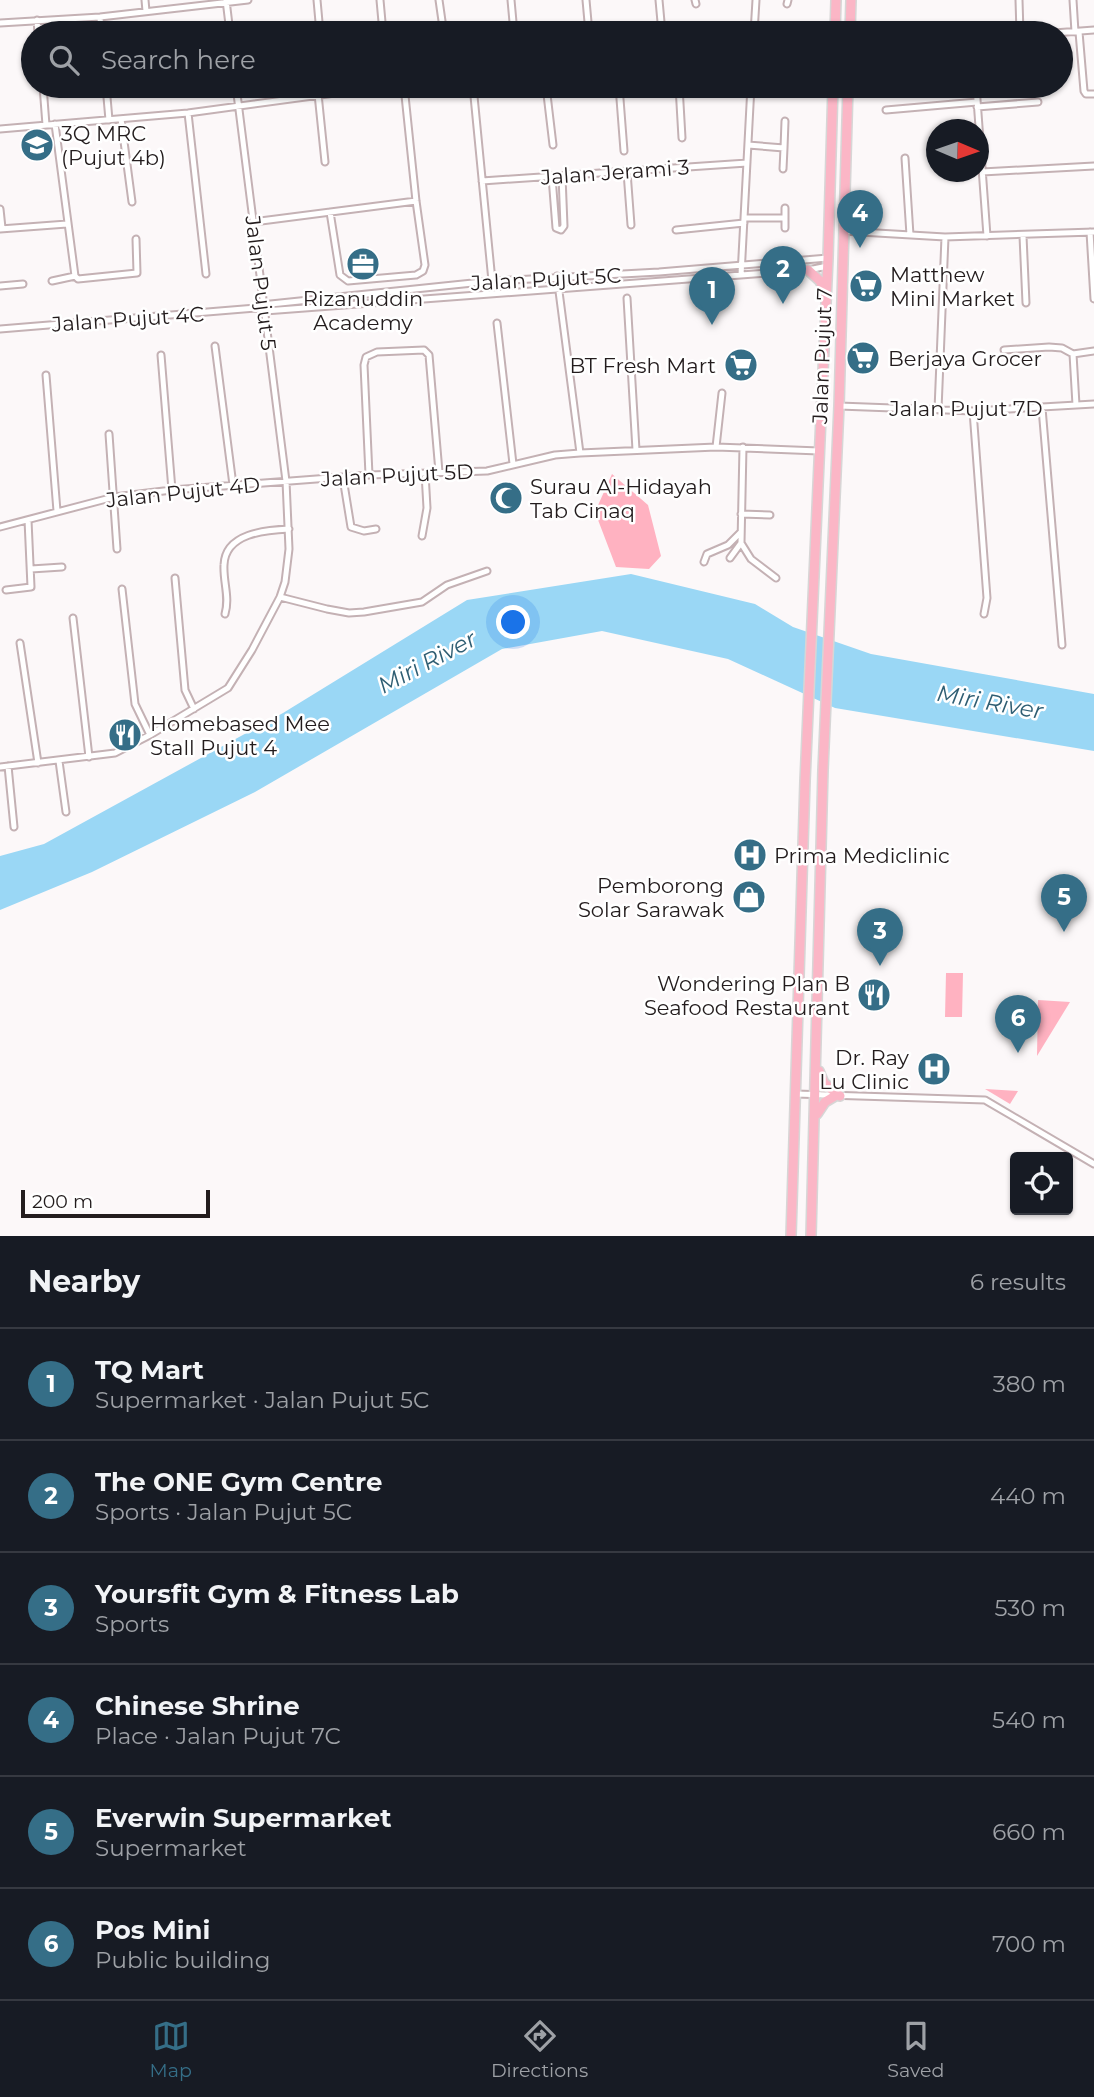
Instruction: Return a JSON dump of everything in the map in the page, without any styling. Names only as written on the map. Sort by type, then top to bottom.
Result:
[{"type":"main road","points":[[835,21],[836,0]]},
{"type":"main road","points":[[850,21],[851,0]]},
{"type":"main road","name":"Jalan Pujut 7","points":[[791,1236],[805,781],[833,98]]},
{"type":"main road","name":"Jalan Pujut 7","points":[[811,1236],[823,770],[839,406],[847,98]]},
{"type":"main road","points":[[828,262],[838,255],[840,195],[844,176]]},
{"type":"main road","points":[[808,270],[820,281],[826,294]]},
{"type":"main road","points":[[816,1120],[821,1106],[837,1096],[824,1083],[817,1063]]},
{"type":"street","points":[[145,0],[146,11]]},
{"type":"street","points":[[25,21],[100,17],[248,0]]},
{"type":"street","points":[[317,0],[319,21]]},
{"type":"street","points":[[380,0],[382,21]]},
{"type":"street","points":[[439,0],[442,21]]},
{"type":"street","points":[[511,0],[513,21]]},
{"type":"street","points":[[586,0],[588,21]]},
{"type":"street","points":[[659,0],[661,21]]},
{"type":"street","points":[[755,21],[756,0]]},
{"type":"street","points":[[1018,0],[1019,21]]},
{"type":"street","points":[[1073,0],[1084,91],[1086,94],[1094,94]]},
{"type":"street","points":[[226,1],[228,21]]},
{"type":"street","points":[[100,17],[100,21]]},
{"type":"street","points":[[0,23],[21,21]]},
{"type":"street","points":[[1073,32],[1094,30]]},
{"type":"street","points":[[44,98],[47,125]]},
{"type":"street","points":[[107,98],[110,120]]},
{"type":"street","name":"Jalan Pujut 5","points":[[0,766],[59,761],[124,751],[194,709],[228,688],[236,678],[280,597],[287,571],[289,529],[286,481],[238,98]]},
{"type":"street","points":[[0,129],[188,113],[292,98]]},
{"type":"street","points":[[318,98],[325,162]]},
{"type":"street","points":[[330,212],[340,275],[343,278],[348,281],[416,275],[423,271],[425,265],[405,98]]},
{"type":"street","points":[[474,98],[492,281]]},
{"type":"street","points":[[547,98],[553,145]]},
{"type":"street","points":[[620,98],[624,151]]},
{"type":"street","points":[[680,98],[682,138]]},
{"type":"street","points":[[741,275],[750,98]]},
{"type":"street","points":[[977,98],[978,119]]},
{"type":"street","points":[[886,110],[1038,102]]},
{"type":"street","points":[[188,113],[206,274]]},
{"type":"street","points":[[121,119],[132,202]]},
{"type":"street","points":[[783,169],[785,121]]},
{"type":"street","points":[[55,124],[66,224],[75,276],[78,279],[137,273],[136,239]]},
{"type":"street","points":[[748,145],[784,148]]},
{"type":"street","points":[[905,158],[910,235]]},
{"type":"street","name":"Jalan Jerami 3","points":[[482,181],[747,163]]},
{"type":"street","points":[[989,172],[1094,166]]},
{"type":"street","points":[[627,172],[631,225]]},
{"type":"street","points":[[552,177],[556,228],[561,230],[565,226],[562,176]]},
{"type":"street","points":[[983,182],[987,236]]},
{"type":"street","points":[[253,222],[416,201]]},
{"type":"street","points":[[785,208],[785,228]]},
{"type":"street","points":[[0,209],[1,228],[66,224]]},
{"type":"street","points":[[676,230],[744,220],[785,218]]},
{"type":"street","points":[[843,230],[945,237],[1092,232],[1094,299]]},
{"type":"street","points":[[1023,236],[1026,303]]},
{"type":"street","points":[[938,410],[945,237]]},
{"type":"street","name":"Jalan Pujut 5C","points":[[264,303],[557,276],[659,272],[741,264],[828,262]]},
{"type":"street","name":"Jalan Pujut 5C","points":[[256,309],[265,311],[808,270],[828,262]]},
{"type":"street","points":[[769,263],[771,273]]},
{"type":"street","points":[[659,272],[660,281]]},
{"type":"street","points":[[51,281],[67,280],[75,276]]},
{"type":"street","points":[[557,276],[580,453]]},
{"type":"street","points":[[0,286],[23,284]]},
{"type":"street","points":[[627,298],[636,450]]},
{"type":"street","points":[[256,309],[264,303]]},
{"type":"street","name":"Jalan Pujut 4C","points":[[0,329],[256,309]]},
{"type":"street","points":[[497,323],[513,464]]},
{"type":"street","points":[[215,346],[233,485]]},
{"type":"street","points":[[1004,349],[1057,348],[1073,354],[1094,351]]},
{"type":"street","points":[[369,475],[364,365],[366,357],[377,352],[424,350],[429,355],[439,472]]},
{"type":"street","points":[[1073,354],[1076,405]]},
{"type":"street","points":[[161,355],[172,490]]},
{"type":"street","points":[[46,375],[57,511]]},
{"type":"street","points":[[716,447],[722,393]]},
{"type":"street","name":"Jalan Pujut 7D","points":[[839,406],[973,411],[1094,404]]},
{"type":"street","points":[[1042,408],[1062,645]]},
{"type":"street","points":[[973,411],[987,598],[984,614]]},
{"type":"street","points":[[109,433],[117,550]]},
{"type":"street","name":"Jalan Pujut 5D","points":[[286,481],[487,471],[555,455],[580,453],[716,447],[820,451]]},
{"type":"street","points":[[743,447],[741,543],[751,559],[776,578]]},
{"type":"street","points":[[422,536],[428,508],[425,473]]},
{"type":"street","points":[[343,478],[351,527],[364,531],[376,529]]},
{"type":"street","name":"Jalan Pujut 4D","points":[[0,527],[114,497],[286,481]]},
{"type":"street","points":[[741,514],[770,515]]},
{"type":"street","points":[[6,590],[31,587],[28,520]]},
{"type":"street","points":[[225,614],[228,604],[224,562],[236,542],[247,535],[267,530],[289,529]]},
{"type":"street","points":[[704,562],[706,554],[728,545],[741,532]]},
{"type":"street","points":[[730,558],[741,543]]},
{"type":"street","points":[[31,569],[62,567]]},
{"type":"street","points":[[280,597],[349,613],[364,612],[422,602],[447,585],[487,571]]},
{"type":"street","points":[[175,578],[185,690],[194,709]]},
{"type":"street","points":[[122,589],[135,704],[150,735]]},
{"type":"street","points":[[73,618],[89,757]]},
{"type":"street","points":[[20,643],[38,763]]},
{"type":"street","points":[[59,761],[66,812]]},
{"type":"street","points":[[8,766],[14,827]]},
{"type":"street","points":[[796,1094],[985,1100],[1094,1164]]},
{"type":"shaded area","points":[[612,474],[648,505],[661,556],[649,569],[616,567],[595,512]]},
{"type":"shaded area","points":[[946,973],[963,973],[962,1017],[945,1017]]},
{"type":"shaded area","points":[[1038,1000],[1070,1002],[1037,1056]]},
{"type":"shaded area","points":[[985,1089],[1018,1091],[1010,1104]]},
{"type":"water","name":"Miri River","points":[[631,574],[755,604],[793,627],[871,654],[1094,694],[1094,751],[835,708],[728,659],[602,631],[502,649],[255,792],[92,872],[0,910],[0,856],[44,844],[283,713],[467,600]]},
{"type":"place","name":"3Q MRC (Pujut 4b)","points":[[37,145]]},
{"type":"place","name":"Chinese Shrine","points":[[860,248]]},
{"type":"place","name":"Rizanuddin Academy","points":[[363,264]]},
{"type":"place","name":"Matthew Mini Market","points":[[866,286]]},
{"type":"place","name":"The ONE Gym Centre","points":[[783,304]]},
{"type":"place","name":"TQ Mart","points":[[712,325]]},
{"type":"place","name":"Berjaya Grocer","points":[[863,358]]},
{"type":"place","name":"BT Fresh Mart","points":[[741,365]]},
{"type":"place","name":"Surau Al-Hidayah Tab Cinaq","points":[[506,498]]},
{"type":"place","name":"Homebased Mee Stall Pujut 4","points":[[125,735]]},
{"type":"place","name":"Prima Mediclinic","points":[[750,855]]},
{"type":"place","name":"Pemborong Solar Sarawak","points":[[749,897]]},
{"type":"place","name":"Everwin Supermarket","points":[[1064,932]]},
{"type":"place","name":"Yoursfit Gym & Fitness Lab","points":[[880,966]]},
{"type":"place","name":"Wondering Plan B Seafood Restaurant","points":[[874,995]]},
{"type":"place","name":"Pos Mini","points":[[1018,1053]]},
{"type":"place","name":"Dr. Ray Lu Clinic","points":[[934,1069]]}]
